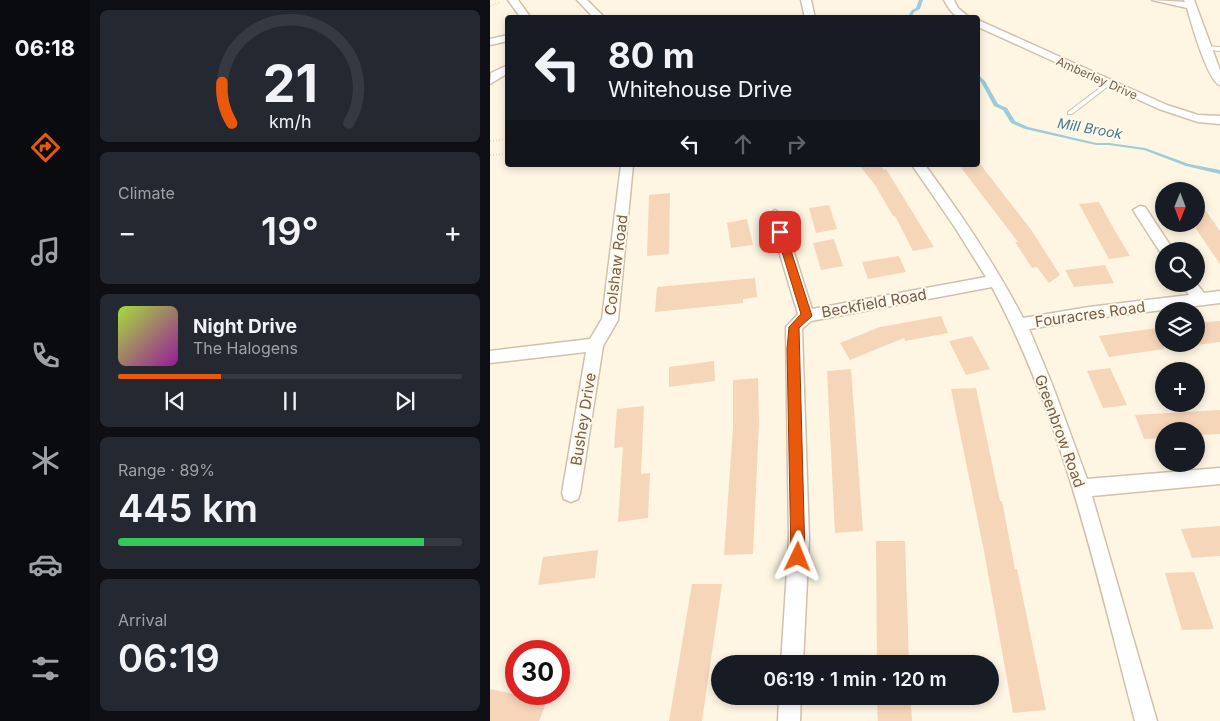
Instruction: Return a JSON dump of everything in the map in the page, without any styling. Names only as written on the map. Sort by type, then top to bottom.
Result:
[{"type":"street","points":[[513,0],[524,15]]},
{"type":"street","points":[[582,0],[597,15]]},
{"type":"street","points":[[806,0],[809,15]]},
{"type":"street","points":[[948,0],[954,10],[961,15]]},
{"type":"street","points":[[1157,0],[1190,3],[1205,48],[1220,82]]},
{"type":"street","name":"Amberley Drive","points":[[980,24],[1109,83],[1190,117],[1210,121],[1220,120]]},
{"type":"street","points":[[490,42],[505,39]]},
{"type":"street","points":[[490,82],[495,75],[505,70]]},
{"type":"street","name":"Colshaw Road","points":[[595,345],[610,320],[627,167]]},
{"type":"street","name":"Greenbrow Road","points":[[919,167],[946,203],[995,281],[1019,325],[1042,380],[1082,488],[1146,721]]},
{"type":"street","points":[[1140,210],[1162,242]]},
{"type":"street","points":[[775,215],[806,316]]},
{"type":"street","name":"Beckfield Road","points":[[793,655],[799,539],[794,327],[806,316],[995,281]]},
{"type":"street","points":[[1195,292],[1200,299]]},
{"type":"street","name":"Fouracres Road","points":[[1019,325],[1089,313],[1220,297]]},
{"type":"street","points":[[490,357],[595,345]]},
{"type":"street","name":"Bushey Drive","points":[[572,493],[595,345]]},
{"type":"street","points":[[1082,488],[1220,476]]},
{"type":"street","points":[[788,721],[789,705]]},
{"type":"lane","points":[[1205,48],[1220,50]]},
{"type":"lane","points":[[1070,113],[1109,83]]},
{"type":"path","points":[[490,141],[505,139]]},
{"type":"path","points":[[490,155],[505,154]]},
{"type":"building","points":[[981,165],[1032,231],[1060,275],[1049,283],[1037,267],[1032,268],[1015,242],[1018,242],[961,167],[980,167]]},
{"type":"building","points":[[861,167],[882,167],[884,170],[886,169],[934,247],[913,251],[895,216],[893,216],[875,185]]},
{"type":"building","points":[[670,193],[669,254],[647,256],[649,195]]},
{"type":"building","points":[[1099,202],[1130,256],[1109,259],[1079,204]]},
{"type":"building","points":[[829,205],[837,229],[816,233],[809,208]]},
{"type":"building","points":[[1205,210],[1220,231],[1220,264],[1198,232],[1205,232]]},
{"type":"building","points":[[747,219],[753,245],[731,248],[727,223]]},
{"type":"building","points":[[834,239],[843,266],[821,270],[813,243]]},
{"type":"building","points":[[899,256],[906,272],[868,279],[862,262]]},
{"type":"building","points":[[1105,265],[1114,283],[1074,287],[1065,270]]},
{"type":"building","points":[[755,278],[757,297],[743,299],[743,303],[655,312],[657,287]]},
{"type":"building","points":[[941,316],[948,333],[905,341],[904,338],[850,360],[840,343],[880,327]]},
{"type":"building","points":[[1220,321],[1220,342],[1205,344],[1205,322]]},
{"type":"building","points":[[1155,328],[1155,350],[1109,357],[1099,336]]},
{"type":"building","points":[[972,336],[990,369],[966,375],[949,341]]},
{"type":"building","points":[[714,361],[715,381],[669,387],[669,367]]},
{"type":"building","points":[[1110,368],[1127,405],[1103,408],[1087,371]]},
{"type":"building","points":[[851,369],[863,531],[835,533],[827,371]]},
{"type":"building","points":[[758,378],[759,424],[753,554],[724,555],[733,428],[733,380]]},
{"type":"building","points":[[976,388],[1000,501],[1002,501],[1015,569],[1017,569],[1046,710],[1013,713],[984,551],[951,389]]},
{"type":"building","points":[[644,406],[641,474],[650,473],[648,518],[618,522],[623,447],[614,448],[617,409]]},
{"type":"building","points":[[1220,410],[1220,434],[1205,435],[1205,422],[1155,422],[1155,438],[1144,439],[1135,415],[1205,412]]},
{"type":"building","points":[[1220,526],[1220,556],[1192,558],[1181,529]]},
{"type":"building","points":[[876,541],[905,541],[909,655],[877,655]]},
{"type":"building","points":[[598,550],[595,578],[538,585],[543,557]]},
{"type":"building","points":[[1194,572],[1214,629],[1182,630],[1165,573]]},
{"type":"building","points":[[692,584],[722,584],[702,721],[669,721]]},
{"type":"building","points":[[490,689],[505,692],[505,705],[545,705],[539,721],[490,721]]},
{"type":"building","points":[[877,705],[911,705],[912,721],[878,721]]},
{"type":"waterway","name":"Mill Brook","points":[[911,15],[913,11],[918,9],[921,0]]},
{"type":"waterway","name":"Mill Brook","points":[[980,78],[996,105],[1005,109],[1013,122],[1027,128],[1096,144],[1145,149],[1188,165],[1220,172]]},
{"type":"route","points":[[780,232],[806,316],[794,327],[793,349],[798,557]]}]
